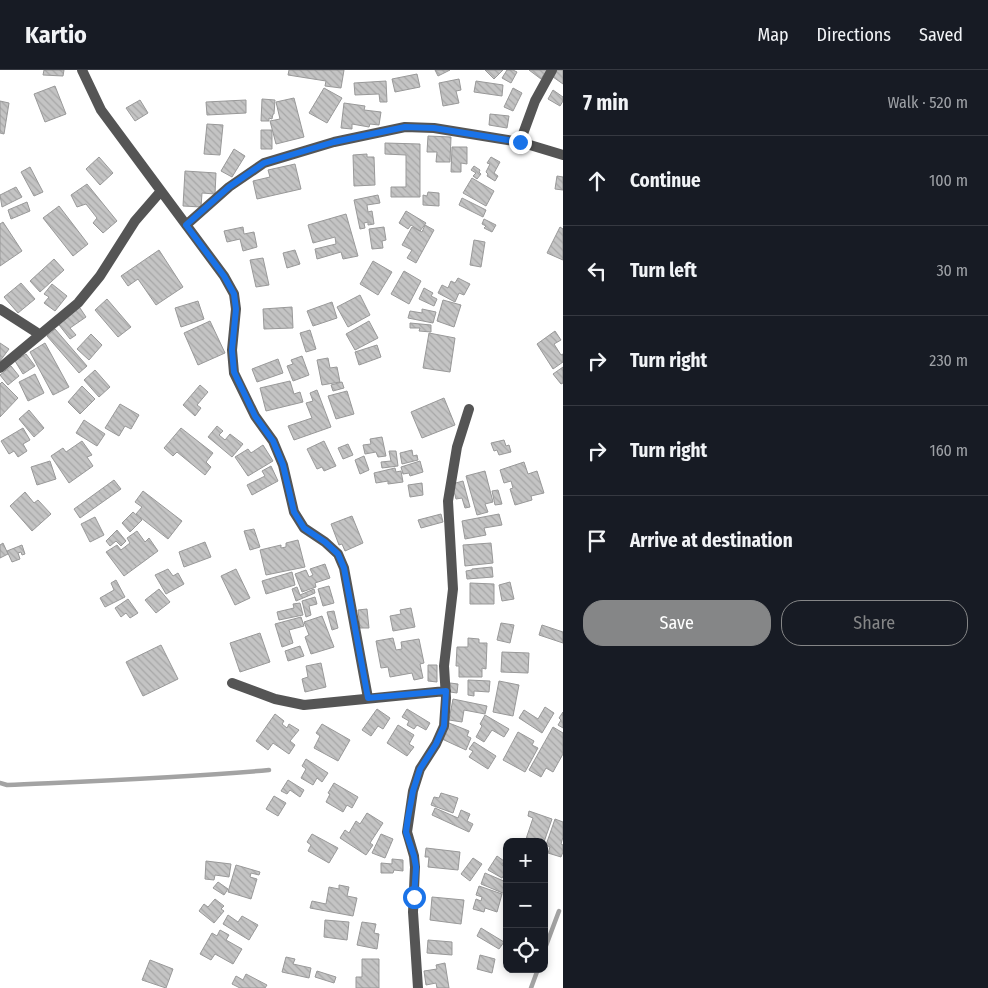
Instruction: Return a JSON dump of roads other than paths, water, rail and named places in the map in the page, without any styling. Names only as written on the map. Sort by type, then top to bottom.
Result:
[{"type":"street","points":[[82,70],[101,110],[224,276],[234,294],[236,309],[232,350],[234,372],[255,416],[273,441],[283,465],[294,512],[304,528],[325,542],[338,554],[344,568],[368,698]]},
{"type":"street","points":[[520,142],[535,101],[552,70]]},
{"type":"street","points":[[186,225],[229,187],[264,163],[334,142],[405,127],[434,128],[520,142],[563,155]]},
{"type":"street","points":[[0,368],[78,303],[100,276],[135,221],[161,191]]},
{"type":"street","points":[[0,309],[39,334]]},
{"type":"street","points":[[418,988],[413,912],[416,867],[406,832],[413,791],[420,769],[436,744],[444,726],[446,691],[444,666],[453,589],[448,501],[457,447],[470,409]]},
{"type":"street","points":[[232,683],[275,699],[304,705],[446,691]]},
{"type":"waterway","points":[[0,783],[7,785],[105,781],[269,770]]},
{"type":"waterway","points":[[548,940],[559,911]]},
{"type":"waterway","points":[[531,988],[537,973]]}]
